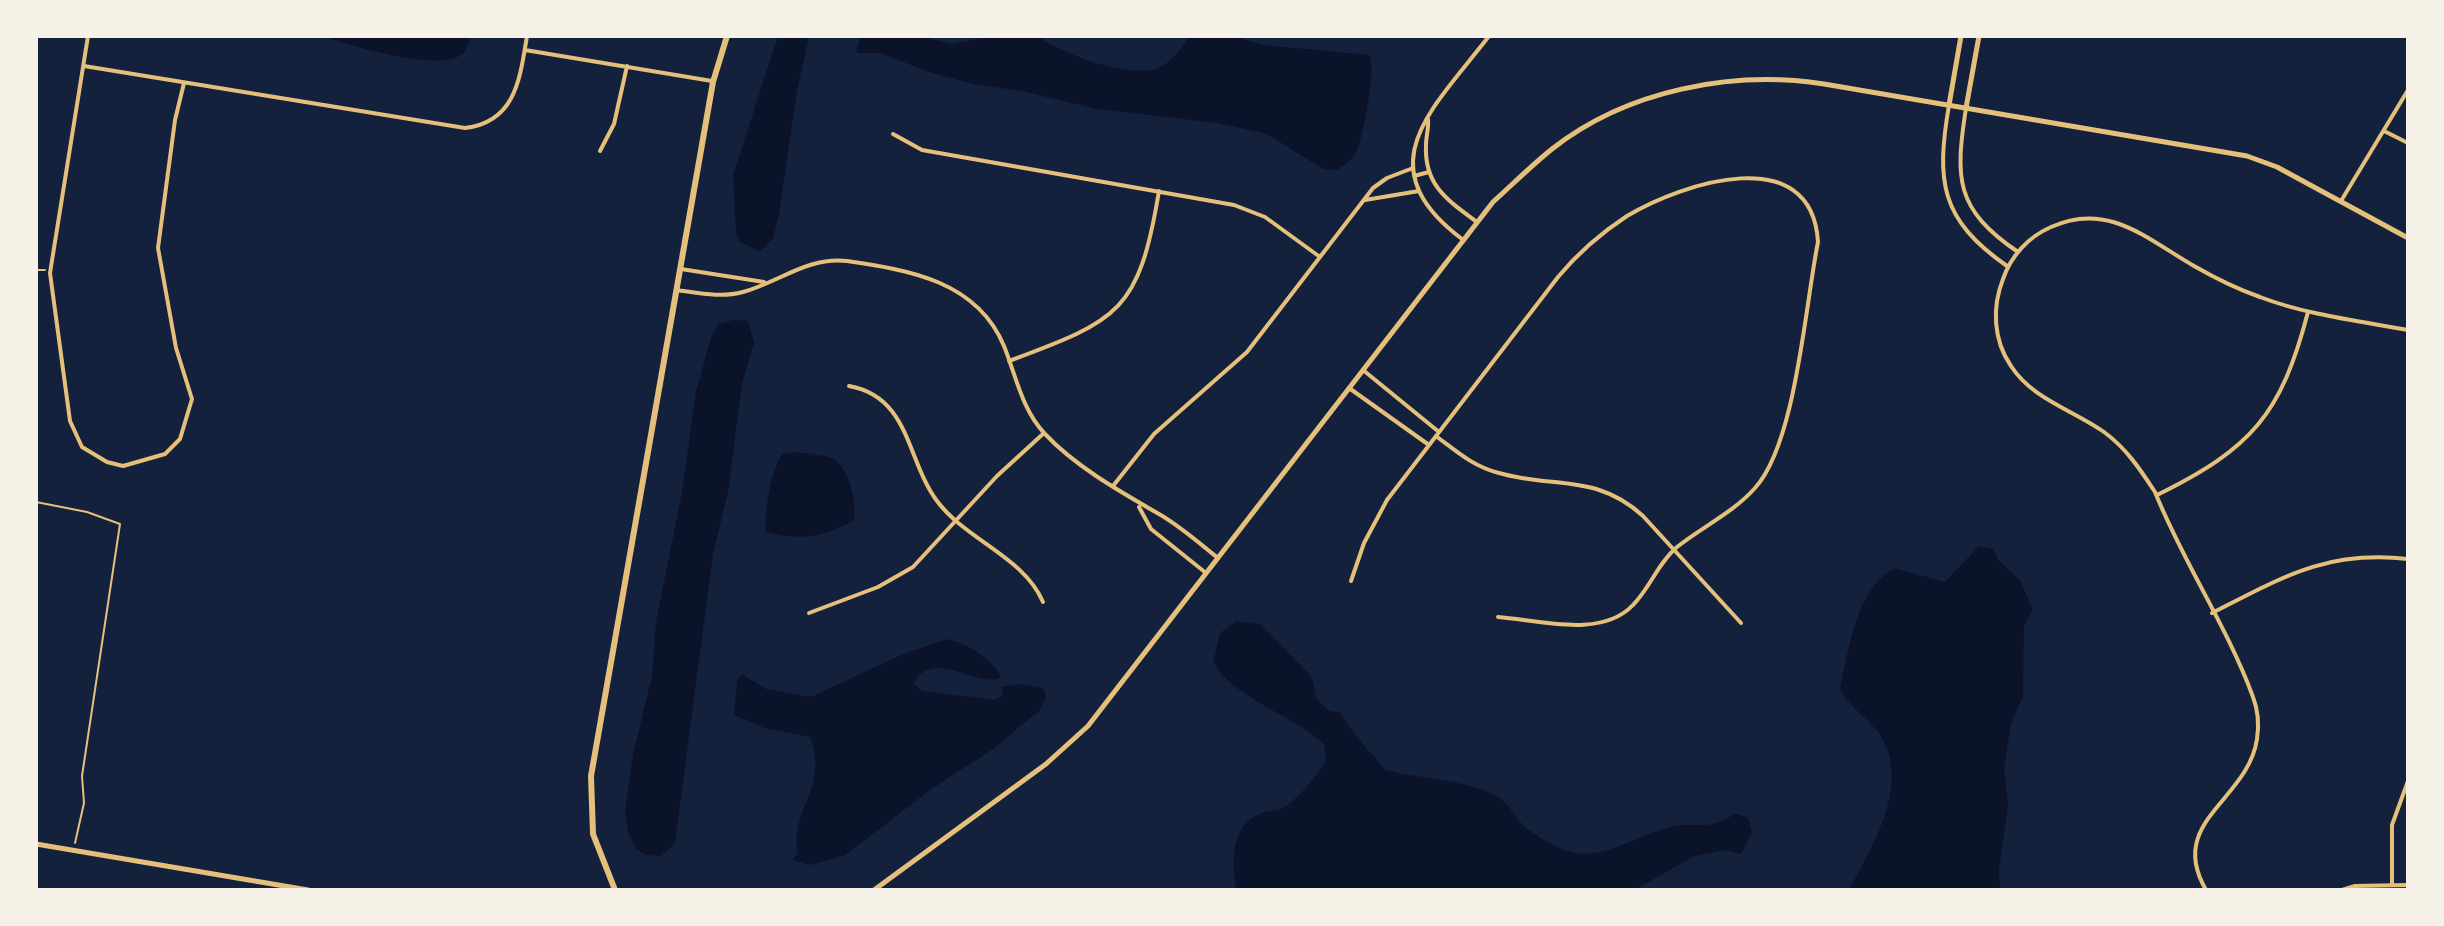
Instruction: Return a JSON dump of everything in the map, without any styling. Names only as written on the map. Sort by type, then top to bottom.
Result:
[{"type":"main road","points":[[615,890],[593,834],[591,776],[713,82],[727,36]]},
{"type":"street","points":[[88,36],[50,273],[70,421],[82,447],[107,462],[123,466],[151,461],[165,454],[180,439],[192,399],[176,348],[158,248],[175,120],[184,83]]},
{"type":"street","points":[[83,66],[454,128],[476,126],[496,117],[516,92],[527,36]]},
{"type":"street","points":[[1462,239],[1436,218],[1419,191],[1413,168],[1416,140],[1427,116],[1489,36]]},
{"type":"street","points":[[1961,36],[1941,157],[1949,205],[1972,240],[2007,266]]},
{"type":"street","points":[[1979,36],[1958,160],[1964,194],[1982,225],[2018,252]]},
{"type":"street","points":[[525,50],[713,82]]},
{"type":"street","points":[[600,151],[616,118],[627,66]]},
{"type":"street","points":[[874,890],[1073,741],[1112,697],[1493,202],[1561,142],[1616,112],[1674,91],[1729,81],[1790,80],[1949,105],[2247,156],[2277,167],[2408,238]]},
{"type":"street","points":[[2340,203],[2408,90]]},
{"type":"street","points":[[1427,116],[1429,172],[1440,195],[1477,222]]},
{"type":"street","points":[[2384,131],[2408,143]]},
{"type":"street","points":[[893,134],[918,149],[1250,210],[1320,257]]},
{"type":"street","points":[[1113,486],[1154,434],[1242,357],[1365,200],[1385,179],[1413,168]]},
{"type":"street","points":[[1414,176],[1429,172]]},
{"type":"street","points":[[1351,581],[1378,513],[1567,267],[1626,217],[1679,192],[1747,178],[1780,182],[1805,201],[1815,222],[1818,242],[1782,444],[1771,467],[1755,489],[1675,550],[1634,604],[1610,620],[1589,624],[1498,617]]},
{"type":"street","points":[[1009,361],[1081,334],[1123,301],[1146,262],[1159,191]]},
{"type":"street","points":[[1365,200],[1419,191]]},
{"type":"street","points":[[2206,890],[2197,874],[2196,838],[2207,818],[2243,778],[2257,741],[2258,719],[2254,699],[2156,495],[2134,461],[2117,443],[2038,394],[2010,366],[2000,345],[1995,316],[1997,294],[2007,266],[2040,232],[2064,222],[2090,217],[2114,220],[2139,230],[2227,284],[2308,312],[2408,330]]},
{"type":"street","points":[[676,290],[725,295],[815,264],[836,260],[928,276],[954,288],[980,309],[997,332],[1027,409],[1044,433],[1138,505],[1159,514],[1219,558]]},
{"type":"street","points":[[681,269],[766,282]]},
{"type":"street","points":[[2156,495],[2217,463],[2264,420],[2293,365],[2308,312]]},
{"type":"street","points":[[1363,370],[1467,460],[1494,472],[1574,482],[1606,491],[1639,512],[1741,623]]},
{"type":"street","points":[[849,386],[874,393],[893,410],[926,485],[956,522],[1029,578],[1043,602]]},
{"type":"street","points":[[1349,388],[1429,445]]},
{"type":"street","points":[[809,613],[900,576],[921,560],[997,476],[1044,433]]},
{"type":"street","points":[[1138,505],[1151,529],[1207,573]]},
{"type":"street","points":[[2212,613],[2294,572],[2339,558],[2408,559]]},
{"type":"street","points":[[2392,885],[2392,825],[2408,781]]},
{"type":"street","points":[[36,844],[308,890]]},
{"type":"street","points":[[2342,890],[2355,886],[2408,885]]},
{"type":"path","points":[[36,502],[101,515],[120,524],[82,776],[82,815],[73,850]]},
{"type":"water","points":[[320,36],[472,36],[463,54],[433,60],[393,56]]},
{"type":"water","points":[[778,36],[808,36],[808,41],[797,91],[779,214],[773,239],[760,251],[740,242],[736,233],[733,175]]},
{"type":"water","points":[[860,36],[919,36],[952,44],[993,36],[1038,36],[1062,50],[1096,63],[1147,71],[1168,62],[1190,36],[1233,36],[1263,45],[1369,55],[1370,88],[1356,153],[1337,170],[1323,169],[1267,134],[1218,123],[1096,109],[1022,91],[973,84],[929,72],[880,53],[856,53]]},
{"type":"water","points":[[733,320],[748,321],[754,343],[742,383],[728,492],[713,554],[675,843],[661,856],[646,855],[636,849],[628,832],[625,812],[633,754],[652,676],[656,622],[682,492],[696,391],[712,334],[719,324]]},
{"type":"water","points":[[797,452],[826,456],[840,465],[851,488],[854,520],[811,536],[766,532],[767,503],[778,461],[782,454]]},
{"type":"water","points":[[1979,546],[1994,549],[1998,560],[2020,580],[2033,610],[2024,626],[2023,696],[2011,724],[2004,769],[2008,805],[1999,870],[2000,890],[1849,890],[1884,818],[1892,779],[1884,742],[1840,689],[1862,606],[1870,591],[1894,568],[1945,582]]},
{"type":"water","points":[[1236,621],[1260,624],[1312,677],[1316,698],[1329,711],[1341,713],[1385,770],[1466,785],[1493,794],[1528,829],[1559,847],[1575,853],[1594,853],[1671,827],[1719,822],[1735,813],[1748,818],[1752,832],[1741,854],[1725,850],[1694,856],[1635,890],[1236,890],[1235,847],[1243,828],[1259,814],[1289,804],[1326,762],[1324,744],[1234,686],[1213,662],[1220,633]]},
{"type":"water","points":[[947,639],[978,653],[992,664],[1001,678],[991,680],[938,668],[918,676],[914,684],[922,691],[995,700],[1003,695],[1001,687],[1018,684],[1043,688],[1046,697],[1040,710],[993,749],[930,790],[844,856],[810,865],[792,860],[798,853],[799,824],[813,784],[815,755],[810,737],[764,728],[734,715],[737,681],[742,674],[766,689],[811,697],[901,655]]}]
